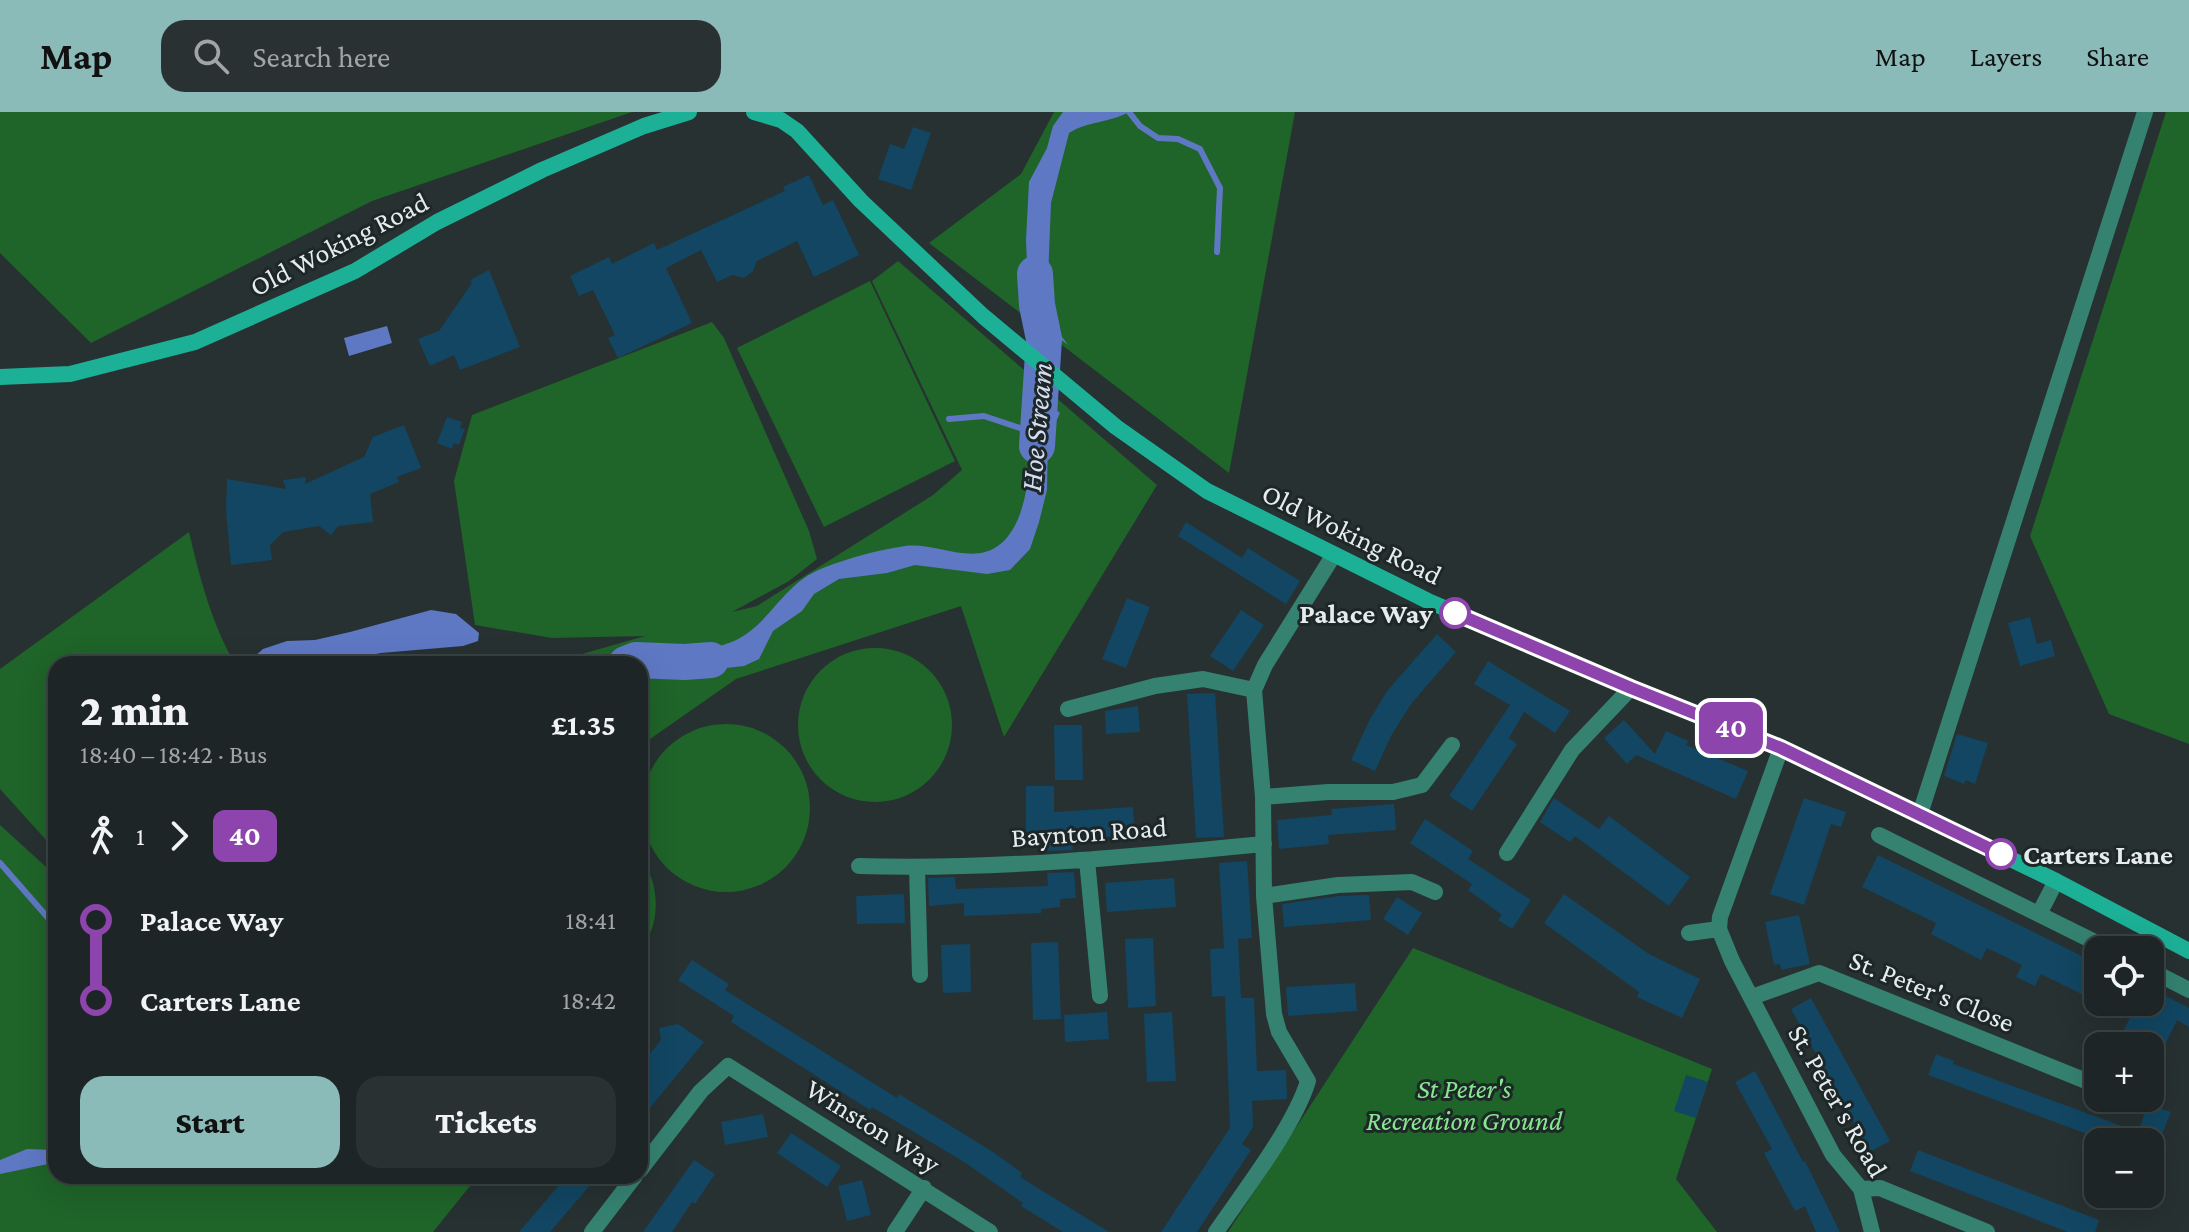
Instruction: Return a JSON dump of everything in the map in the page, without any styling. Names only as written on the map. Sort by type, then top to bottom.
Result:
[{"type":"main road","name":"Old Woking Road","points":[[0,377],[70,374],[195,342],[355,271],[437,222],[542,170],[644,126],[689,112]]},
{"type":"main road","name":"Old Woking Road","points":[[754,112],[781,120],[797,131],[861,201],[983,316],[1147,451],[1207,491],[1428,601],[1781,748],[2056,881],[2189,951]]},
{"type":"street","points":[[1920,814],[2145,112]]},
{"type":"street","points":[[1216,1232],[1276,1143],[1304,1095],[1308,1081],[1279,1032],[1274,1014],[1264,896],[1263,797],[1254,690],[1265,665],[1333,556]]},
{"type":"street","points":[[1068,709],[1155,686],[1203,679],[1254,690]]},
{"type":"street","points":[[1507,853],[1572,750],[1631,688]]},
{"type":"street","points":[[1263,797],[1328,792],[1393,792],[1422,785],[1452,745]]},
{"type":"street","points":[[1689,933],[1719,929],[1720,917],[1781,748]]},
{"type":"street","points":[[1879,835],[2084,936]]},
{"type":"street","name":"Baynton Road","points":[[859,866],[917,867],[1087,860],[1264,844]]},
{"type":"street","points":[[1087,860],[1100,996]]},
{"type":"street","points":[[917,867],[920,975]]},
{"type":"street","points":[[2039,914],[2056,881]]},
{"type":"street","points":[[1264,896],[1338,885],[1412,882],[1435,892]]},
{"type":"street","name":"St. Peter's Road","points":[[1719,929],[1732,961],[1833,1155],[1861,1189],[1872,1232]]},
{"type":"street","name":"St. Peter's Close","points":[[1752,997],[1819,973],[2084,1080]]},
{"type":"street","points":[[2164,977],[2189,990]]},
{"type":"street","name":"Winston Way","points":[[648,1160],[701,1091],[728,1066],[990,1232]]},
{"type":"street","points":[[592,1232],[629,1184]]},
{"type":"street","points":[[895,1232],[924,1188]]},
{"type":"street","points":[[1861,1189],[1880,1188],[1987,1232]]},
{"type":"green space","points":[[0,112],[632,112],[372,201],[91,343],[0,253]]},
{"type":"green space","points":[[1054,112],[1295,112],[1229,473],[929,243],[1021,174]]},
{"type":"green space","points":[[2166,112],[2189,112],[2189,744],[2109,714],[2030,536]]},
{"type":"green space","points":[[898,261],[1157,485],[1004,737],[961,606],[736,679],[648,740],[648,656],[575,656],[645,636],[552,638],[475,625],[454,481],[472,415],[712,322],[724,338],[809,531],[817,559],[789,581],[732,612],[757,606],[933,495],[962,470],[872,281]]},
{"type":"green space","points":[[870,281],[955,461],[824,527],[737,348]]},
{"type":"green space","points":[[189,532],[213,616],[231,656],[48,656],[48,842],[0,789],[0,669]]},
{"type":"green space","points":[[875,648],[904,654],[929,671],[946,696],[952,725],[946,754],[929,779],[904,796],[875,802],[846,796],[821,779],[804,754],[798,725],[804,696],[821,671],[846,654]]},
{"type":"green space","points":[[710,726],[742,726],[772,738],[796,762],[808,792],[808,824],[796,854],[772,878],[742,890],[710,890],[680,878],[656,854],[648,837],[648,779],[656,762],[680,738]]},
{"type":"green space","points":[[0,825],[48,869],[48,1184],[472,1184],[433,1232],[0,1232]]},
{"type":"green space","points":[[648,869],[656,903],[648,938]]},
{"type":"green space","name":"St Peter's Recreation Ground","points":[[1413,948],[1712,1069],[1676,1179],[1717,1232],[1228,1232]]},
{"type":"water","points":[[1063,112],[1129,112],[1069,133],[1051,203],[1048,279],[1049,319],[1068,345],[1029,314],[1026,240],[1029,182],[1047,148],[1053,126]]},
{"type":"water","points":[[387,326],[392,343],[349,356],[344,338]]},
{"type":"water","points":[[1031,389],[1060,413],[1048,439],[1047,490],[1039,522],[1030,549],[1010,570],[987,574],[915,565],[887,573],[839,579],[814,594],[802,611],[773,631],[759,659],[744,666],[662,675],[664,651],[705,649],[740,638],[761,622],[798,583],[823,568],[905,546],[977,553],[999,545],[1020,515],[1025,495],[1031,450]]},
{"type":"water","points":[[431,610],[456,614],[479,633],[478,641],[463,646],[365,656],[255,656],[263,649],[287,641],[315,640]]},
{"type":"water","points":[[654,649],[653,677],[648,677],[648,656],[619,656]]},
{"type":"water","points":[[27,1149],[48,1150],[48,1164],[0,1174],[0,1160]]},
{"type":"building","points":[[913,127],[931,133],[911,190],[878,179],[890,144],[904,149]]},
{"type":"building","points":[[809,175],[823,205],[833,200],[859,255],[814,277],[797,241],[757,261],[753,271],[744,278],[732,275],[717,282],[701,250],[666,268],[692,323],[618,358],[608,338],[615,335],[593,290],[579,296],[570,276],[609,257],[612,264],[654,243],[657,250],[785,191],[783,187]]},
{"type":"building","points":[[489,270],[520,347],[460,370],[454,355],[430,366],[418,339],[439,331],[472,283],[470,280]]},
{"type":"building","points":[[447,417],[462,422],[460,428],[465,429],[459,445],[454,443],[452,449],[437,443]]},
{"type":"building","points":[[404,425],[421,468],[397,477],[399,482],[370,494],[373,522],[338,526],[331,535],[319,526],[283,532],[270,545],[272,560],[231,565],[226,510],[227,479],[286,489],[283,480],[306,477],[305,484],[364,457],[373,437]]},
{"type":"building","points":[[1186,522],[1242,558],[1248,548],[1300,581],[1286,604],[1178,536]]},
{"type":"building","points":[[1127,598],[1150,607],[1126,668],[1102,659]]},
{"type":"building","points":[[1241,610],[1264,625],[1233,671],[1210,656]]},
{"type":"building","points":[[2030,617],[2037,644],[2051,640],[2055,656],[2020,666],[2008,623]]},
{"type":"building","points":[[1437,634],[1456,652],[1411,704],[1391,736],[1375,771],[1351,760],[1387,691]]},
{"type":"building","points":[[1488,661],[1570,711],[1555,733],[1524,712],[1509,738],[1517,744],[1472,811],[1449,796],[1510,705],[1474,684]]},
{"type":"building","points":[[1215,693],[1224,837],[1196,838],[1187,694]]},
{"type":"building","points":[[1138,706],[1140,732],[1106,734],[1105,711]]},
{"type":"building","points":[[1624,720],[1655,754],[1666,731],[1688,741],[1686,745],[1748,771],[1736,799],[1636,755],[1627,764],[1604,738]]},
{"type":"building","points":[[1054,725],[1082,725],[1083,780],[1055,780]]},
{"type":"building","points":[[1957,734],[1988,743],[1975,784],[1966,780],[1964,784],[1944,776]]},
{"type":"building","points":[[1026,786],[1054,786],[1054,812],[1133,807],[1135,835],[1072,839],[1073,850],[1046,851],[1045,842],[1026,842]]},
{"type":"building","points":[[1554,798],[1599,829],[1609,816],[1690,877],[1669,906],[1575,836],[1570,842],[1540,822]]},
{"type":"building","points":[[1804,798],[1846,812],[1841,827],[1831,824],[1804,905],[1770,894]]},
{"type":"building","points":[[1394,804],[1396,830],[1328,835],[1329,844],[1279,849],[1277,820],[1332,815],[1331,809]]},
{"type":"building","points":[[1425,819],[1473,851],[1468,859],[1531,900],[1512,929],[1498,920],[1502,915],[1468,890],[1472,884],[1410,843]]},
{"type":"building","points":[[1878,855],[2084,957],[2084,995],[2041,974],[2035,986],[2016,977],[2022,965],[1987,948],[1981,960],[1931,934],[1936,923],[1862,887]]},
{"type":"building","points":[[1247,861],[1252,938],[1238,939],[1241,998],[1254,998],[1257,1071],[1286,1070],[1287,1099],[1252,1101],[1253,1127],[1242,1144],[1251,1150],[1197,1232],[1161,1232],[1230,1128],[1225,996],[1212,997],[1210,949],[1224,948],[1219,863]]},
{"type":"building","points":[[1074,872],[1076,898],[1060,899],[1060,907],[1041,909],[1041,913],[964,916],[964,903],[929,906],[928,878],[955,877],[956,889],[1048,886],[1047,873]]},
{"type":"building","points":[[1174,878],[1176,907],[1107,912],[1105,883]]},
{"type":"building","points":[[904,894],[905,923],[857,924],[856,896]]},
{"type":"building","points":[[1564,894],[1649,954],[1700,979],[1682,1018],[1637,997],[1639,992],[1544,923]]},
{"type":"building","points":[[1369,895],[1371,920],[1284,927],[1282,904]]},
{"type":"building","points":[[1397,897],[1422,913],[1408,935],[1383,919]]},
{"type":"building","points":[[1799,915],[1810,964],[1781,970],[1780,964],[1774,965],[1765,922]]},
{"type":"building","points":[[1153,938],[1156,1006],[1128,1008],[1125,939]]},
{"type":"building","points":[[1058,942],[1061,1019],[1033,1020],[1031,943]]},
{"type":"building","points":[[970,944],[971,992],[943,993],[941,945]]},
{"type":"building","points":[[692,960],[729,984],[725,990],[897,1098],[899,1094],[993,1152],[1022,1173],[1020,1177],[1109,1232],[1063,1232],[1021,1206],[1023,1203],[964,1162],[872,1107],[870,1110],[731,1022],[734,1016],[678,980]]},
{"type":"building","points":[[1355,983],[1357,1011],[1288,1016],[1286,987]]},
{"type":"building","points":[[2164,995],[2189,1008],[2189,1027],[2177,1020],[2164,1047],[2164,1032],[2123,1032],[2130,1018],[2126,1016],[2164,1016]]},
{"type":"building","points":[[1811,998],[1890,1141],[1870,1152],[1791,1009]]},
{"type":"building","points":[[1107,1012],[1109,1039],[1065,1042],[1064,1015]]},
{"type":"building","points":[[1172,1012],[1176,1081],[1147,1082],[1144,1014]]},
{"type":"building","points":[[678,1024],[704,1042],[648,1110],[648,1056],[661,1040],[659,1028]]},
{"type":"building","points":[[1936,1054],[1954,1061],[1953,1064],[2127,1128],[2084,1128],[2084,1133],[1928,1075]]},
{"type":"building","points":[[1755,1071],[1840,1232],[1816,1232],[1805,1206],[1795,1211],[1764,1153],[1772,1149],[1735,1082]]},
{"type":"building","points":[[1686,1075],[1708,1082],[1696,1118],[1674,1111]]},
{"type":"building","points":[[2164,1110],[2171,1112],[2164,1130],[2139,1128],[2145,1112],[2164,1112]]},
{"type":"building","points":[[763,1114],[768,1137],[725,1145],[721,1122]]},
{"type":"building","points":[[791,1133],[841,1166],[827,1187],[777,1153]]},
{"type":"building","points":[[1918,1150],[2099,1220],[2095,1232],[2068,1232],[1910,1171]]},
{"type":"building","points":[[694,1160],[715,1174],[695,1204],[692,1202],[672,1232],[643,1232]]},
{"type":"building","points":[[862,1180],[871,1215],[847,1221],[838,1186]]},
{"type":"building","points":[[560,1184],[591,1184],[550,1232],[519,1232]]},
{"type":"waterway","points":[[1129,112],[1140,126],[1158,138],[1178,139],[1200,149],[1220,188],[1217,252]]},
{"type":"waterway","name":"Hoe Stream","points":[[1035,274],[1044,339],[1037,446]]},
{"type":"waterway","points":[[949,419],[984,416],[1038,434]]},
{"type":"waterway","name":"Hoe Stream","points":[[648,660],[711,660]]},
{"type":"waterway","points":[[0,863],[48,918]]},
{"type":"bus line","name":"40","points":[[1455,613],[1781,748],[2001,854]]},
{"type":"place","name":"Palace Way","points":[[1455,613]]},
{"type":"place","name":"Carters Lane","points":[[2001,854]]}]
